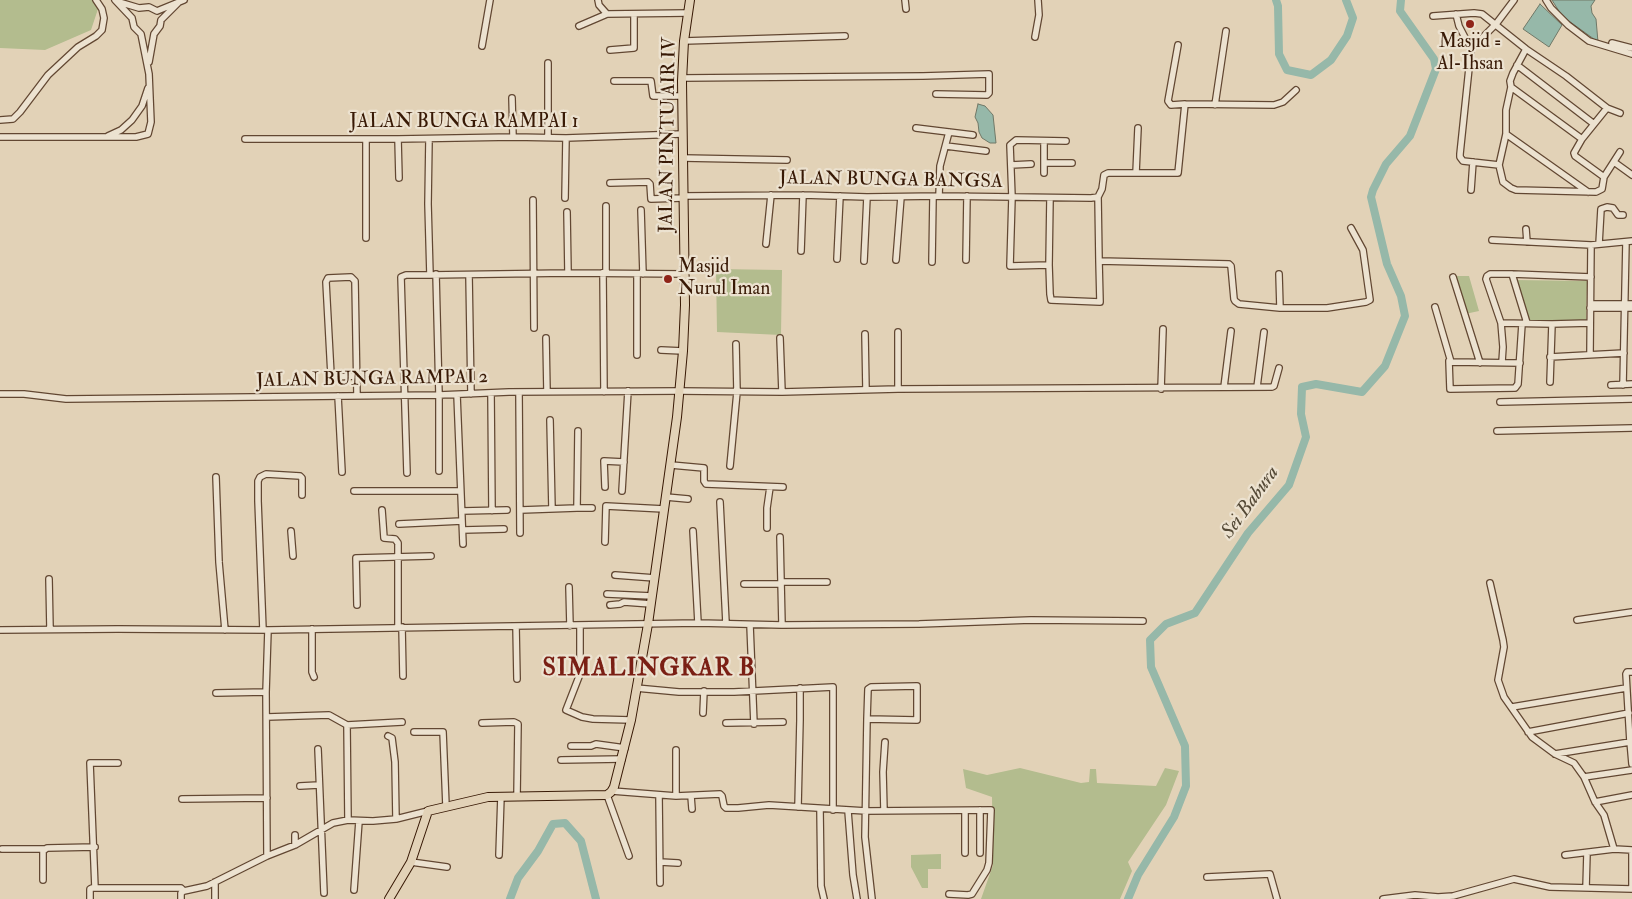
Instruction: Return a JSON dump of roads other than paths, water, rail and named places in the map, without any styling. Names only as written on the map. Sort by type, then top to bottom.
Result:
[{"type":"main road","name":"JALAN PINTU AIR IV","points":[[610,793],[625,748],[648,624],[671,465],[684,351],[685,274],[682,78],[684,41],[690,0]]},
{"type":"main road","points":[[389,899],[410,862],[428,811],[481,798],[501,796],[610,793]]},
{"type":"street","points":[[0,120],[13,119],[48,75],[78,47],[102,30],[104,18],[102,8],[96,0]]},
{"type":"street","points":[[482,46],[490,0]]},
{"type":"street","points":[[598,0],[599,6],[607,14]]},
{"type":"street","points":[[905,0],[906,8]]},
{"type":"street","points":[[1035,36],[1039,15],[1038,0]]},
{"type":"street","points":[[1471,48],[1496,24],[1514,0]]},
{"type":"street","points":[[1546,0],[1551,8],[1568,25],[1590,41],[1632,54]]},
{"type":"street","points":[[116,1],[139,8],[149,7],[157,11],[181,2]]},
{"type":"street","points":[[0,137],[136,137],[148,134],[151,122],[150,83],[141,34],[134,28],[132,18],[116,1]]},
{"type":"street","points":[[148,66],[154,34],[161,20],[181,2]]},
{"type":"street","points":[[1433,16],[1478,13],[1496,24],[1526,49],[1566,76],[1607,108],[1620,113]]},
{"type":"street","points":[[579,26],[607,14],[688,14]]},
{"type":"street","points":[[610,50],[634,48],[634,14]]},
{"type":"street","points":[[1456,14],[1459,26],[1471,48],[1460,157],[1463,161],[1499,165]]},
{"type":"street","points":[[1215,105],[1226,31]]},
{"type":"street","points":[[684,41],[845,36]]},
{"type":"street","points":[[1612,43],[1632,48]]},
{"type":"street","points":[[1178,45],[1168,101],[1171,104],[1274,105],[1283,102],[1296,90]]},
{"type":"street","points":[[1526,49],[1510,80],[1506,110],[1506,134],[1499,165],[1504,182],[1510,188],[1535,191],[1588,192],[1601,190],[1604,177],[1620,152]]},
{"type":"street","points":[[548,64],[548,137]]},
{"type":"street","points":[[1517,66],[1594,124]]},
{"type":"street","points":[[682,78],[989,74],[989,93],[987,95],[936,94]]},
{"type":"street","points":[[614,81],[651,81],[653,96],[682,96]]},
{"type":"street","points":[[106,137],[121,130],[139,112],[150,83]]},
{"type":"street","points":[[1510,87],[1582,139]]},
{"type":"street","points":[[512,98],[513,136]]},
{"type":"street","points":[[1050,198],[1049,265],[1051,300],[1100,302],[1098,197],[1102,188],[1103,177],[1106,174],[1178,172],[1185,104]]},
{"type":"street","points":[[1604,177],[1575,155],[1574,152],[1607,108]]},
{"type":"street","points":[[139,112],[151,115]]},
{"type":"street","points":[[916,128],[973,135]]},
{"type":"street","points":[[1136,173],[1138,128]]},
{"type":"street","points":[[932,262],[936,196],[940,166],[949,132]]},
{"type":"street","name":"JALAN BUNGA RAMPAI 1","points":[[245,139],[398,139],[513,136],[566,138],[682,134]]},
{"type":"street","points":[[1506,134],[1588,192]]},
{"type":"street","points":[[429,138],[428,204],[439,395],[439,471]]},
{"type":"street","points":[[565,198],[566,138]]},
{"type":"street","points":[[366,139],[366,238]]},
{"type":"street","points":[[398,139],[399,178]]},
{"type":"street","points":[[1049,265],[1010,266],[1012,197],[1010,145],[1016,140],[1066,141]]},
{"type":"street","points":[[1044,141],[1044,173]]},
{"type":"street","points":[[946,146],[986,151]]},
{"type":"street","points":[[683,158],[787,160]]},
{"type":"street","points":[[1470,190],[1473,162]]},
{"type":"street","points":[[1614,162],[1632,175]]},
{"type":"street","points":[[1044,163],[1072,164]]},
{"type":"street","points":[[1011,165],[1031,164]]},
{"type":"street","name":"JALAN BUNGA BANGSA","points":[[610,184],[648,182],[650,184],[651,199],[771,195],[1098,197]]},
{"type":"street","points":[[766,244],[771,195]]},
{"type":"street","points":[[801,251],[804,195]]},
{"type":"street","points":[[837,259],[840,196]]},
{"type":"street","points":[[966,260],[968,196]]},
{"type":"street","points":[[864,261],[867,197]]},
{"type":"street","points":[[896,260],[901,197]]},
{"type":"street","points":[[533,200],[534,328]]},
{"type":"street","points":[[604,392],[606,206]]},
{"type":"street","points":[[1599,244],[1602,209],[1607,207],[1613,208],[1618,215],[1623,216]]},
{"type":"street","points":[[637,355],[641,210]]},
{"type":"street","points":[[567,212],[568,273]]},
{"type":"street","points":[[1099,261],[1229,264],[1231,266],[1235,301],[1247,306],[1327,308],[1370,300],[1363,250],[1351,228]]},
{"type":"street","points":[[1526,229],[1527,242]]},
{"type":"street","points":[[1492,240],[1591,246],[1629,242],[1629,306],[1623,384]]},
{"type":"street","points":[[1590,354],[1591,246]]},
{"type":"street","points":[[407,472],[401,278],[406,275],[433,274],[685,274]]},
{"type":"street","points":[[1279,274],[1280,308]]},
{"type":"street","points":[[1502,362],[1501,323],[1486,277],[1490,274],[1512,274],[1591,277]]},
{"type":"street","points":[[1435,307],[1450,361],[1450,389],[1515,388],[1518,384],[1524,324],[1512,274]]},
{"type":"street","points":[[469,275],[471,394]]},
{"type":"street","points":[[357,376],[334,377],[331,375],[326,282],[328,278],[351,277],[355,281],[358,395]]},
{"type":"street","points":[[1453,277],[1480,363]]},
{"type":"street","points":[[1590,306],[1629,306]]},
{"type":"street","points":[[1501,323],[1590,323]]},
{"type":"street","points":[[1550,382],[1552,324]]},
{"type":"street","points":[[1161,389],[1163,329]]},
{"type":"street","points":[[1224,387],[1231,331]]},
{"type":"street","points":[[898,332],[898,389]]},
{"type":"street","points":[[1264,332],[1257,387],[1273,387],[1279,368]]},
{"type":"street","points":[[864,334],[866,390]]},
{"type":"street","points":[[546,338],[547,392]]},
{"type":"street","points":[[780,338],[782,392]]},
{"type":"street","points":[[730,466],[738,392],[736,344]]},
{"type":"street","points":[[661,350],[684,351]]},
{"type":"street","points":[[1550,357],[1624,353]]},
{"type":"street","points":[[1450,361],[1520,363]]},
{"type":"street","points":[[1611,385],[1632,384]]},
{"type":"street","name":"JALAN BUNGA RAMPAI 2","points":[[0,394],[24,394],[66,399],[457,395],[519,392],[679,390],[782,392],[898,389],[1257,387]]},
{"type":"street","points":[[622,491],[628,391]]},
{"type":"street","points":[[519,392],[520,533]]},
{"type":"street","points":[[491,393],[492,511]]},
{"type":"street","points":[[457,395],[463,544]]},
{"type":"street","points":[[338,396],[342,472]]},
{"type":"street","points":[[1500,402],[1632,400]]},
{"type":"street","points":[[550,420],[552,509]]},
{"type":"street","points":[[1497,431],[1632,428]]},
{"type":"street","points":[[577,508],[578,431]]},
{"type":"street","points":[[605,486],[604,461],[624,462]]},
{"type":"street","points":[[671,465],[704,468],[704,481],[706,484],[783,487]]},
{"type":"street","points":[[267,856],[265,630],[258,481],[260,477],[266,474],[300,476],[302,478],[302,495]]},
{"type":"street","points":[[216,477],[219,562],[225,630]]},
{"type":"street","points":[[767,528],[770,487]]},
{"type":"street","points":[[354,491],[460,491]]},
{"type":"street","points":[[666,497],[688,499]]},
{"type":"street","points":[[720,502],[726,623]]},
{"type":"street","points":[[605,542],[606,506],[664,509]]},
{"type":"street","points":[[521,510],[592,508]]},
{"type":"street","points":[[382,510],[384,538],[397,540],[403,676]]},
{"type":"street","points":[[462,511],[507,510]]},
{"type":"street","points":[[399,524],[462,521]]},
{"type":"street","points":[[463,530],[504,529]]},
{"type":"street","points":[[290,531],[293,556]]},
{"type":"street","points":[[693,531],[698,623]]},
{"type":"street","points":[[780,537],[782,625]]},
{"type":"street","points":[[357,605],[356,558],[431,556]]},
{"type":"street","points":[[615,575],[655,578]]},
{"type":"street","points":[[49,579],[50,629]]},
{"type":"street","points":[[744,584],[828,582]]},
{"type":"street","points":[[1490,583],[1504,646],[1498,680],[1504,697],[1532,737],[1555,754],[1574,763],[1584,777],[1595,802],[1604,815],[1614,849]]},
{"type":"street","points":[[569,587],[570,626]]},
{"type":"street","points":[[607,594],[652,600]]},
{"type":"street","points":[[610,605],[652,600]]},
{"type":"street","points":[[1577,620],[1632,612]]},
{"type":"street","points":[[0,630],[265,630],[698,623],[782,625],[919,624],[1031,620],[1143,620]]},
{"type":"street","points":[[580,625],[580,674],[566,710],[582,717],[593,719],[631,720]]},
{"type":"street","points":[[750,625],[754,724]]},
{"type":"street","points":[[516,626],[517,679]]},
{"type":"street","points":[[312,629],[312,672],[314,677]]},
{"type":"street","points":[[1632,672],[1627,672],[1626,674],[1632,764]]},
{"type":"street","points":[[867,719],[917,720],[917,686],[869,688],[867,719],[865,837],[872,899]]},
{"type":"street","points":[[636,688],[704,692],[833,687],[833,810]]},
{"type":"street","points":[[798,807],[800,688]]},
{"type":"street","points":[[1512,707],[1626,688]]},
{"type":"street","points":[[216,693],[266,692]]},
{"type":"street","points":[[703,713],[704,692]]},
{"type":"street","points":[[1528,732],[1629,714]]},
{"type":"street","points":[[266,717],[329,715],[347,725],[402,722]]},
{"type":"street","points":[[482,723],[514,722],[518,724],[517,796]]},
{"type":"street","points":[[726,723],[783,722]]},
{"type":"street","points":[[347,725],[348,820]]},
{"type":"street","points":[[414,732],[443,732],[446,806]]},
{"type":"street","points":[[388,736],[392,738],[395,762],[396,818]]},
{"type":"street","points":[[1555,754],[1630,741]]},
{"type":"street","points":[[884,811],[883,772],[885,742]]},
{"type":"street","points":[[571,746],[591,746],[596,744],[625,748]]},
{"type":"street","points":[[318,749],[324,893]]},
{"type":"street","points":[[676,750],[676,796]]},
{"type":"street","points":[[561,760],[622,759]]},
{"type":"street","points":[[95,888],[95,847],[90,763],[118,764]]},
{"type":"street","points":[[1584,777],[1632,770]]},
{"type":"street","points":[[300,786],[320,785]]},
{"type":"street","points":[[629,856],[610,793],[676,796],[721,794],[726,808],[769,805],[848,811],[991,810],[988,866],[972,894],[949,894]]},
{"type":"street","points":[[659,795],[660,882]]},
{"type":"street","points":[[1595,802],[1632,795]]},
{"type":"street","points":[[499,854],[501,796]]},
{"type":"street","points":[[691,796],[692,809]]},
{"type":"street","points":[[182,799],[267,798]]},
{"type":"street","points":[[820,809],[821,886],[824,899]]},
{"type":"street","points":[[980,810],[980,853]]},
{"type":"street","points":[[181,899],[181,893],[184,891],[207,886],[267,856],[295,845],[333,823],[348,820],[396,818],[428,811]]},
{"type":"street","points":[[848,811],[853,875],[857,899]]},
{"type":"street","points":[[964,853],[965,811]]},
{"type":"street","points":[[354,890],[359,820]]},
{"type":"street","points":[[295,835],[295,845]]},
{"type":"street","points":[[2,849],[45,850],[52,847],[95,847]]},
{"type":"street","points":[[1383,899],[1415,895],[1453,896],[1514,879],[1548,887],[1632,889],[1632,850],[1614,849],[1565,855]]},
{"type":"street","points":[[43,880],[43,851],[45,850]]},
{"type":"street","points":[[1586,888],[1587,853]]},
{"type":"street","points":[[410,862],[448,867]]},
{"type":"street","points":[[660,862],[678,863]]},
{"type":"street","points":[[1207,877],[1270,874],[1277,899]]},
{"type":"street","points":[[215,882],[215,899]]},
{"type":"street","points":[[90,899],[90,889],[95,888],[181,888],[184,891]]},
{"type":"waterway","name":"Sei Babura","points":[[1276,0],[1278,6],[1279,54],[1287,70],[1311,75],[1331,60],[1347,36],[1353,18],[1346,0]]},
{"type":"waterway","name":"Sei Babura","points":[[1128,899],[1138,875],[1174,817],[1186,786],[1185,746],[1151,667],[1150,640],[1166,624],[1195,613],[1248,533],[1289,485],[1306,437],[1301,414],[1302,387],[1316,384],[1362,392],[1385,366],[1405,316],[1401,296],[1387,264],[1371,197],[1386,164],[1410,136],[1436,69],[1434,59],[1400,11],[1401,0]]},
{"type":"waterway","name":"Sei Babura","points":[[510,899],[518,878],[538,851],[553,824],[565,823],[581,841],[596,899]]},
{"type":"place","name":"Masjid = Al-Ihsan","points":[[1470,24]]},
{"type":"place","name":"Masjid Nurul Iman","points":[[668,279]]},
{"type":"district","name":"SIMALINGKAR B","points":[[649,670]]}]
